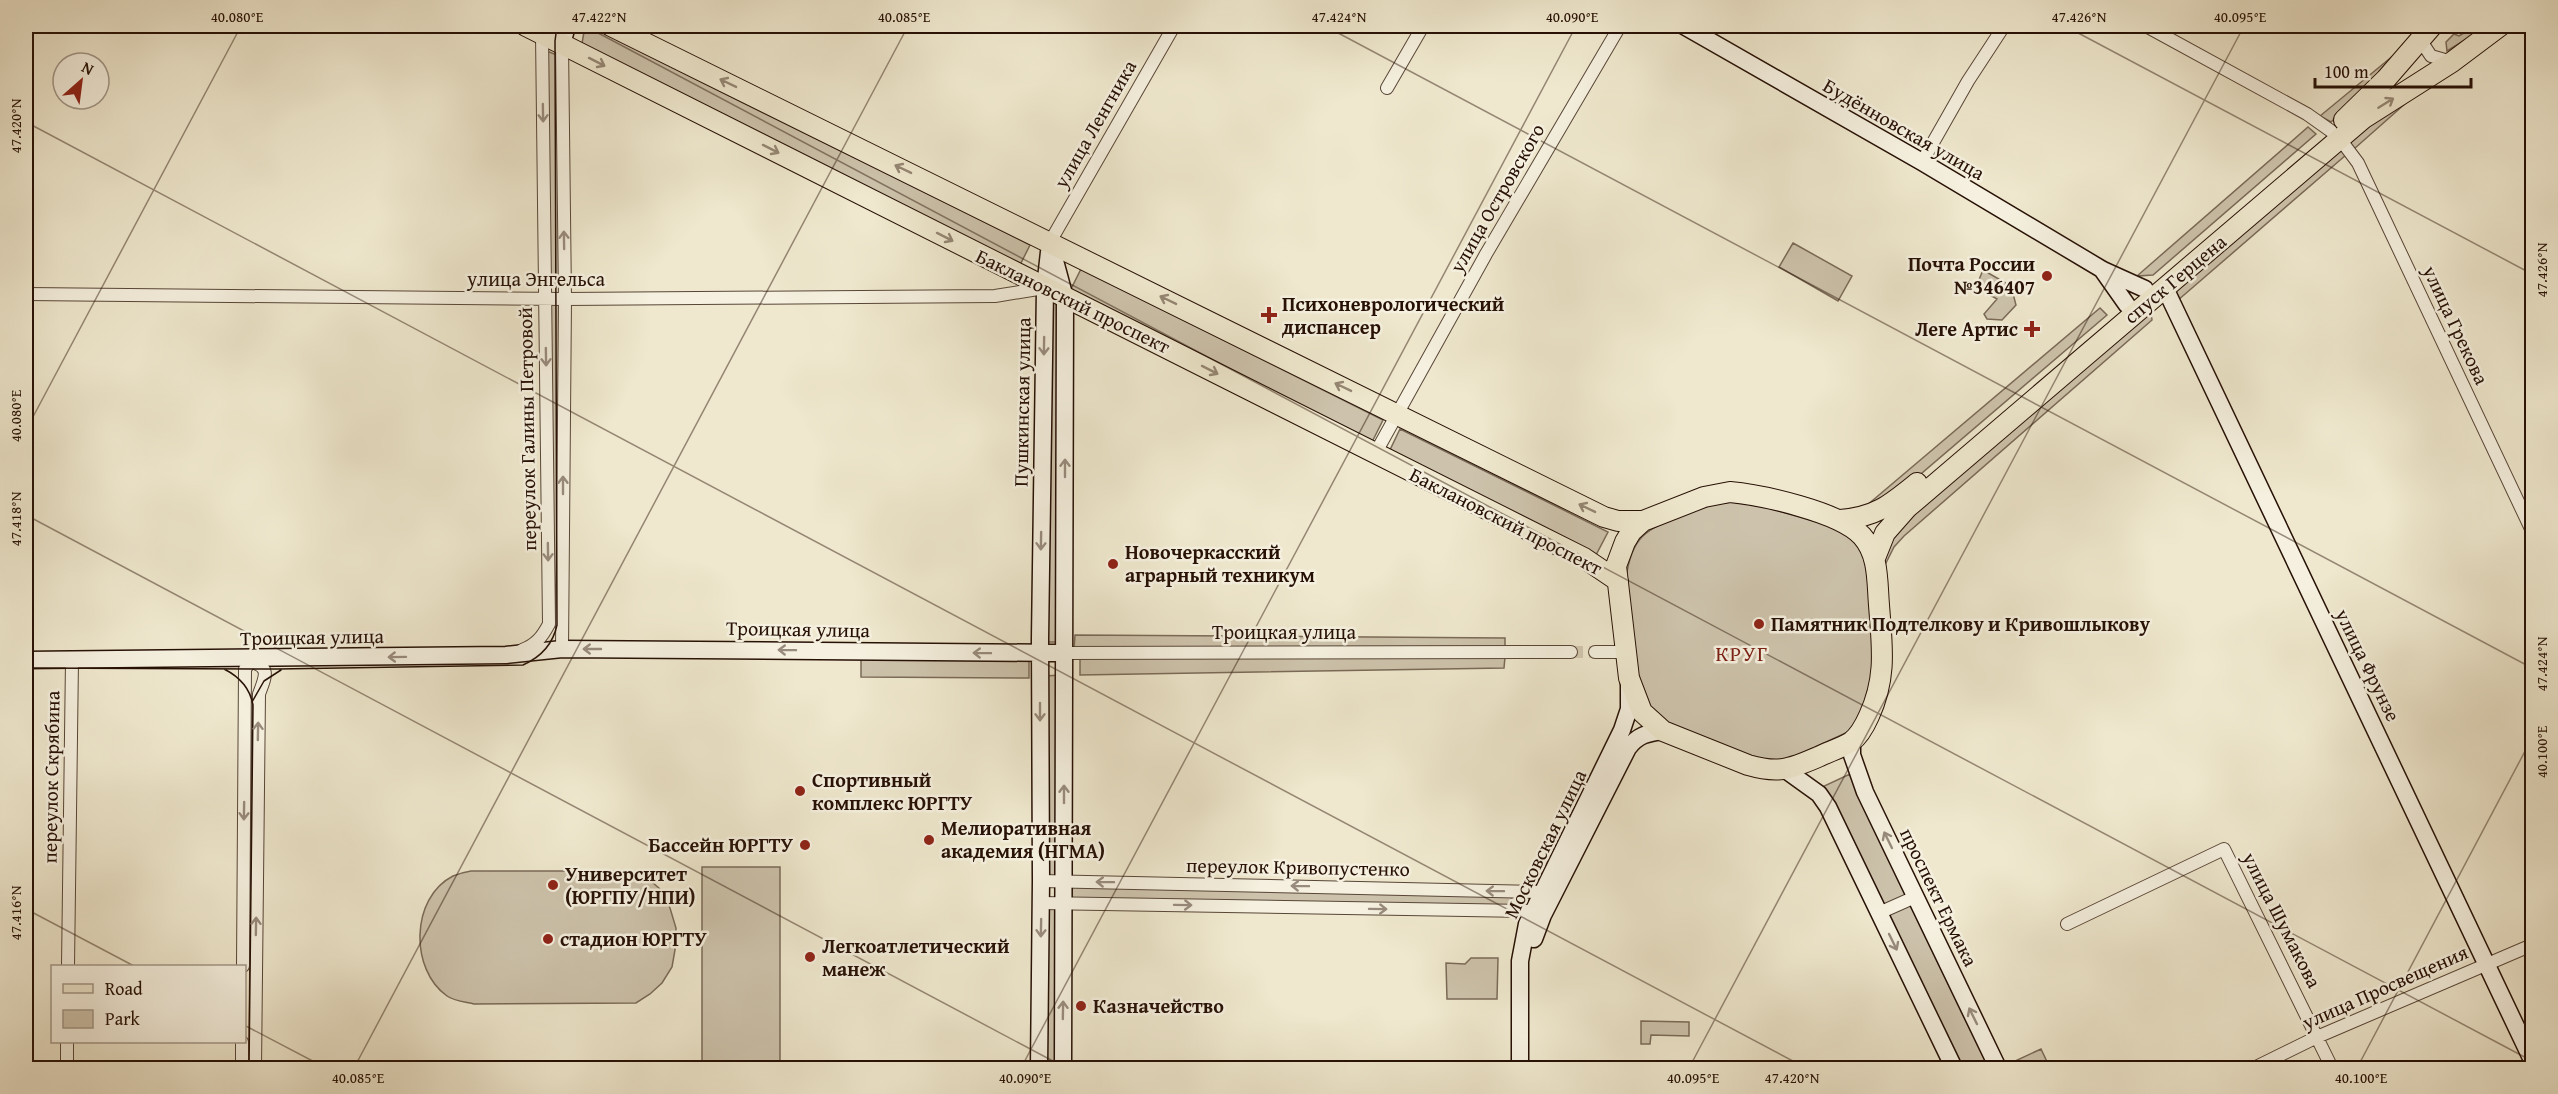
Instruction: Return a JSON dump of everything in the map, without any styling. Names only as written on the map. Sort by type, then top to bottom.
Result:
[{"type":"main road","points":[[611,26],[1604,517],[1618,521],[1643,521]]},
{"type":"main road","name":"Будённовская улица","points":[[1684,26],[1922,162],[2103,270],[2145,289]]},
{"type":"main road","name":"спуск Герцена","points":[[1840,520],[1863,518],[1897,499],[2145,289],[2335,135],[2452,62],[2500,26]]},
{"type":"main road","name":"Баклановский проспект","points":[[537,28],[565,35],[1045,288],[1584,558],[1618,581]]},
{"type":"main road","name":"спуск Герцена","points":[[1875,558],[1886,533],[1907,508],[2165,288],[2335,135],[2428,30]]},
{"type":"main road","points":[[1050,242],[1065,298],[1063,1068]]},
{"type":"main road","name":"Пушкинская улица","points":[[1039,1068],[1040,653],[1045,288],[1050,242]]},
{"type":"main road","name":"Будённовская улица","points":[[2103,270],[2127,305]]},
{"type":"main road","name":"улица Фрунзе","points":[[2165,288],[2532,1060]]},
{"type":"main road","points":[[1730,492],[1752,494],[1840,520],[1862,536],[1875,558],[1884,660],[1881,682],[1867,720],[1852,741],[1787,771],[1763,769],[1663,731],[1642,711],[1629,678],[1616,566],[1631,532],[1643,521],[1704,497],[1730,492]]},
{"type":"main road","name":"Троицкая улица","points":[[26,660],[252,662],[506,655],[562,649],[1064,653]]},
{"type":"main road","name":"Московская улица","points":[[1547,894],[1622,730],[1629,709],[1629,678]]},
{"type":"main road","name":"Московская улица","points":[[1520,1068],[1522,943],[1628,748],[1643,734],[1663,731]]},
{"type":"main road","name":"проспект Ермака","points":[[1852,741],[1852,755],[1865,792],[1998,1068]]},
{"type":"main road","points":[[1787,771],[1819,794],[1828,807],[1954,1068]]},
{"type":"main road","name":"Московская улица","points":[[1529,1068],[1528,961],[1537,913]]},
{"type":"street","name":"улица Ленгника","points":[[1050,242],[1174,26]]},
{"type":"street","points":[[1387,88],[1423,26]]},
{"type":"street","name":"улица Островского","points":[[1375,453],[1395,413],[1620,26]]},
{"type":"street","points":[[1922,162],[1968,81],[2004,26]]},
{"type":"street","name":"улица Грекова","points":[[2146,26],[2307,114],[2335,135],[2358,163],[2532,531]]},
{"type":"street","name":"переулок Галины Петровой","points":[[506,655],[532,646],[543,635],[549,624],[545,298],[537,28]]},
{"type":"street","points":[[2428,30],[2423,44],[2428,54],[2436,59],[2452,62]]},
{"type":"street","name":"переулок Галины Петровой","points":[[562,649],[565,35]]},
{"type":"street","name":"улица Энгельса","points":[[26,294],[565,299],[995,296],[1045,288]]},
{"type":"street","name":"Троицкая улица","points":[[1064,653],[1571,652]]},
{"type":"street","points":[[1595,652],[1627,652]]},
{"type":"street","name":"переулок Скрябина","points":[[68,965],[72,660]]},
{"type":"street","points":[[243,965],[252,662],[264,669],[266,676],[259,694],[255,1068]]},
{"type":"street","name":"улица Шумакова","points":[[2067,924],[2224,849],[2332,1068]]},
{"type":"street","name":"переулок Кривопустенко","points":[[1041,881],[1547,894]]},
{"type":"street","points":[[1879,913],[1915,897]]},
{"type":"street","name":"переулок Кривопустенко","points":[[1041,903],[1537,913]]},
{"type":"street","name":"улица Просвещения","points":[[2254,1068],[2317,1037],[2532,945]]},
{"type":"street","points":[[67,1068],[68,1043]]},
{"type":"street","points":[[242,1043],[242,1068]]},
{"type":"green space","points":[[585,26],[593,26],[1030,245],[1019,267],[581,49]]},
{"type":"green space","points":[[2466,26],[2477,26],[2481,30],[2447,51],[2446,42],[2454,34],[2459,36],[2464,33]]},
{"type":"green space","points":[[2400,50],[2368,86],[2331,122],[2320,116]]},
{"type":"green space","points":[[547,51],[559,56],[561,283],[548,283]]},
{"type":"green space","points":[[2432,80],[2354,149],[2347,140]]},
{"type":"green space","points":[[2308,127],[2316,134],[2153,275],[2137,276]]},
{"type":"green space","points":[[2339,146],[2346,155],[2177,301],[2174,292]]},
{"type":"green space","points":[[1793,243],[1852,276],[1838,301],[1779,267]]},
{"type":"green space","points":[[1081,269],[1383,420],[1372,442],[1070,291]]},
{"type":"green space","points":[[1983,270],[2011,286],[2016,305],[2002,320],[1987,319],[1984,314],[1997,299],[1976,287]]},
{"type":"green space","points":[[1049,301],[1062,301],[1060,642],[1046,642]]},
{"type":"green space","points":[[549,302],[560,302],[559,625],[550,625]]},
{"type":"green space","points":[[2100,308],[2107,315],[1895,496],[1866,506]]},
{"type":"green space","points":[[2151,314],[2152,320],[1904,536],[1894,547],[1882,571],[1881,554],[1892,533],[2141,315]]},
{"type":"green space","points":[[1400,429],[1608,532],[1596,555],[1389,452]]},
{"type":"green space","points":[[1732,502],[1752,503],[1833,527],[1852,536],[1866,558],[1875,660],[1871,688],[1855,725],[1848,732],[1780,763],[1766,763],[1671,729],[1641,697],[1626,578],[1632,552],[1643,536],[1659,525],[1707,507]]},
{"type":"green space","points":[[1075,635],[1505,638],[1505,648],[1074,650]]},
{"type":"green space","points":[[1029,656],[1029,678],[861,677],[861,657]]},
{"type":"green space","points":[[1080,657],[1505,657],[1504,668],[1080,675]]},
{"type":"green space","points":[[1061,675],[1059,877],[1045,877],[1045,676]]},
{"type":"green space","points":[[1850,774],[1991,1068],[1958,1068],[1822,787]]},
{"type":"green space","points":[[702,867],[780,867],[780,1068],[702,1068]]},
{"type":"green space","name":"стадион ЮРГТУ","points":[[471,871],[626,871],[646,877],[660,889],[670,908],[676,928],[672,967],[662,983],[636,1003],[474,1004],[450,998],[435,984],[426,969],[421,952],[422,917],[429,900],[439,886],[453,876]]},
{"type":"green space","points":[[1072,887],[1511,894],[1512,909],[1071,899]]},
{"type":"green space","points":[[1061,905],[1060,1068],[1042,1068],[1044,906]]},
{"type":"green space","points":[[1471,958],[1498,958],[1497,999],[1447,999],[1446,963],[1465,964]]},
{"type":"green space","points":[[1641,1021],[1689,1022],[1689,1036],[1651,1035],[1650,1044],[1641,1044]]},
{"type":"green space","points":[[2041,1049],[2050,1068],[2019,1068],[2015,1061]]},
{"type":"tunnel","points":[[1571,652],[1595,652]]},
{"type":"tram line","points":[[26,668],[278,669],[523,665],[545,649],[553,638],[557,625],[555,41],[557,26]]},
{"type":"tram line","points":[[224,669],[243,684],[253,705],[249,1068]]},
{"type":"tram line","points":[[252,702],[264,681],[281,670]]},
{"type":"place","name":"Почта России №346407","points":[[2047,276]]},
{"type":"place","name":"Психоневрологический диспансер","points":[[1269,315]]},
{"type":"place","name":"Леге Артис","points":[[2032,329]]},
{"type":"place","name":"Новочеркасский аграрный техникум","points":[[1113,564]]},
{"type":"place","name":"Памятник Подтелкову и Кривошлыкову","points":[[1759,624]]},
{"type":"place","name":"Спортивный комплекс ЮРГТУ","points":[[800,791]]},
{"type":"place","name":"Мелиоративная академия (НГМА)","points":[[929,840]]},
{"type":"place","name":"Бассейн ЮРГТУ","points":[[805,845]]},
{"type":"place","name":"Университет (ЮРГПУ/НПИ)","points":[[553,885]]},
{"type":"place","name":"стадион ЮРГТУ","points":[[548,939]]},
{"type":"place","name":"Легкоатлетический манеж","points":[[810,957]]},
{"type":"place","name":"Казначейство","points":[[1081,1006]]},
{"type":"district","name":"КРУГ","points":[[1742,654]]}]
